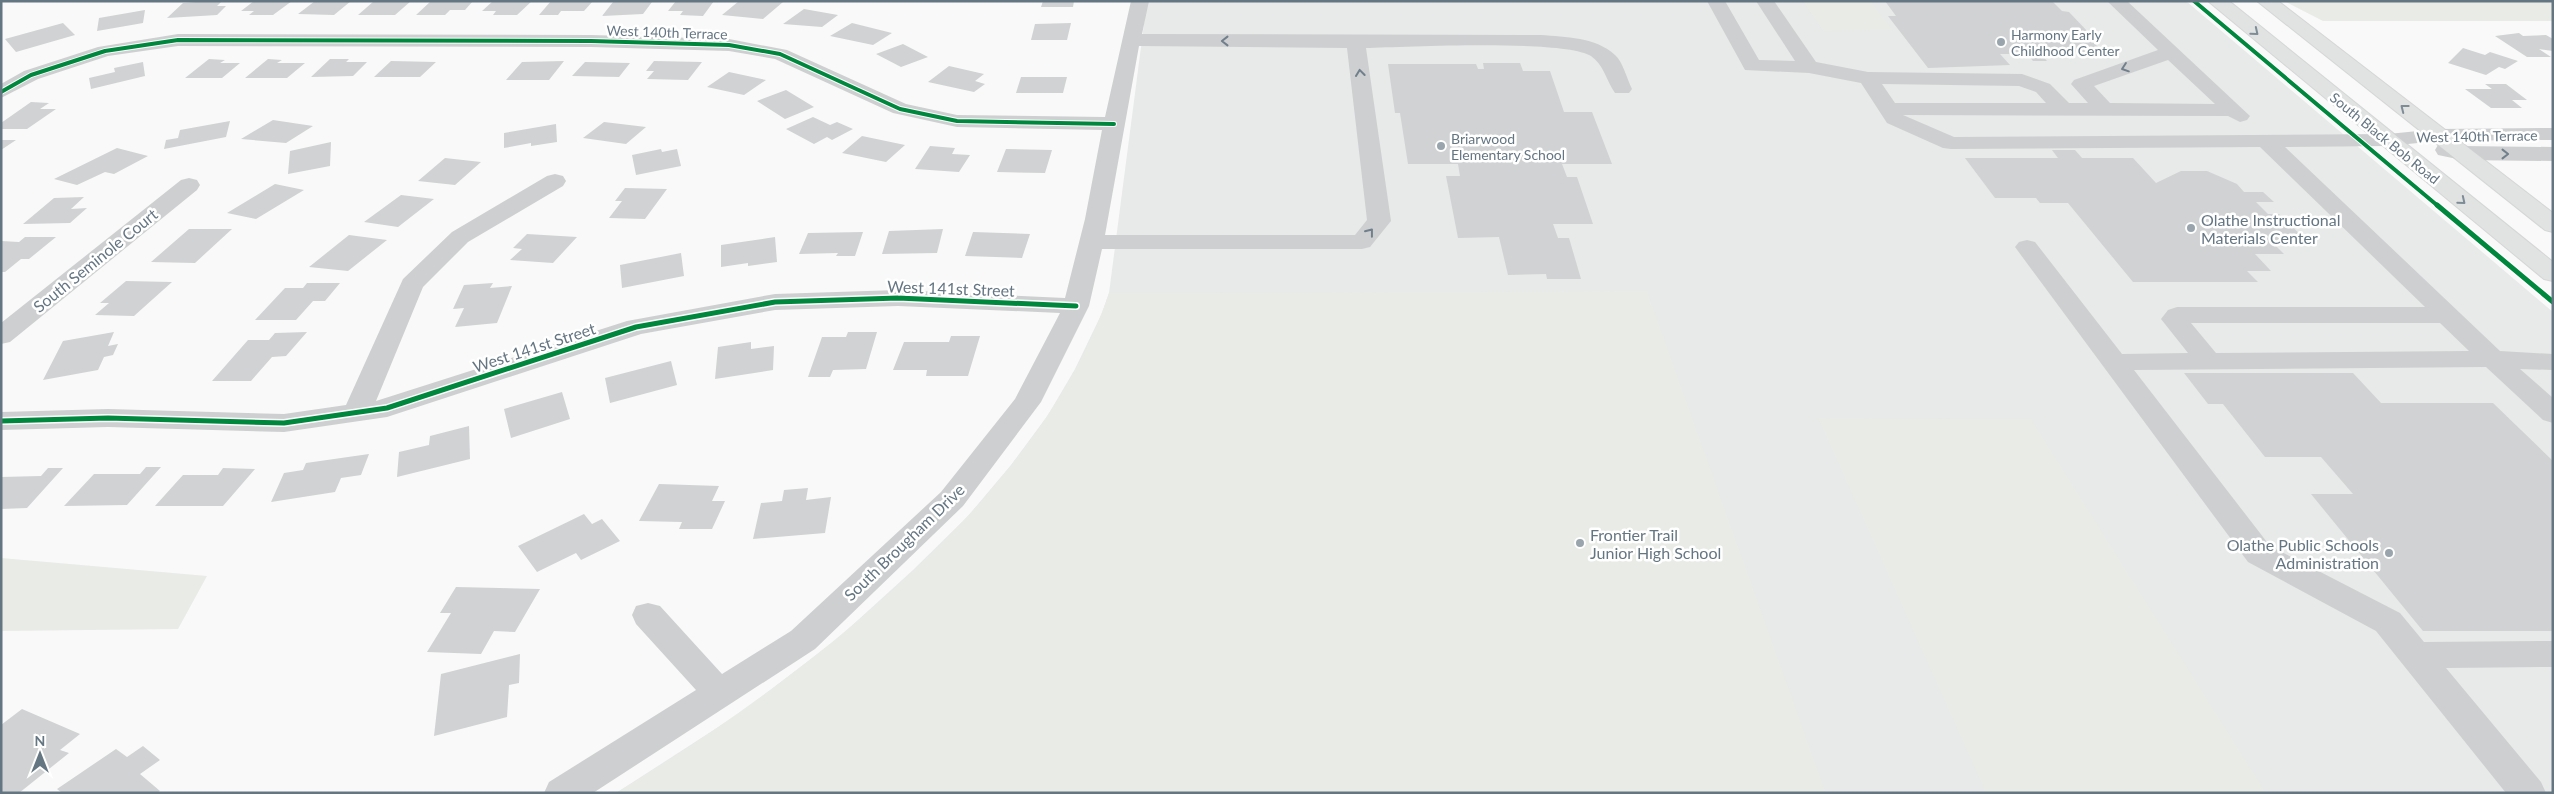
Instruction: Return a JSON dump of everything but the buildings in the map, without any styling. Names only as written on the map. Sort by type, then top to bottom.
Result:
[{"type":"main road","name":"South Black Bob Road","points":[[2217,1],[2553,274]]},
{"type":"main road","points":[[2266,1],[2553,225]]},
{"type":"street","name":"South Brougham Drive","points":[[562,793],[802,640],[952,498],[1027,402],[1076,306],[1092,242],[1140,1]]},
{"type":"street","points":[[1716,1],[1752,66],[1809,67],[1868,78],[2022,80],[2043,88],[2063,109]]},
{"type":"street","points":[[1765,1],[1809,67]]},
{"type":"street","points":[[2116,1],[2553,414]]},
{"type":"street","name":"West 140th Terrace","points":[[1,92],[31,76],[105,51],[178,40],[591,41],[729,45],[780,54],[900,109],[957,121],[1114,124]]},
{"type":"street","points":[[1132,40],[1542,41],[1577,44],[1595,50],[1608,59],[1622,89]]},
{"type":"street","points":[[1092,242],[1362,242],[1379,221],[1356,42]]},
{"type":"street","points":[[2104,109],[2080,84],[2171,52]]},
{"type":"street","points":[[1868,78],[1894,119],[1951,143],[2388,140]]},
{"type":"street","points":[[1889,109],[2232,110]]},
{"type":"street","name":"West 140th Terrace","points":[[2388,140],[2438,134],[2553,134]]},
{"type":"street","name":"West 140th Terrace","points":[[2388,140],[2462,153],[2553,154]]},
{"type":"street","points":[[357,412],[412,284],[460,237],[555,181]]},
{"type":"street","name":"South Seminole Court","points":[[1,336],[189,185]]},
{"type":"street","points":[[2027,247],[2259,554],[2388,622],[2528,793]]},
{"type":"street","name":"West 141st Street","points":[[1,421],[108,418],[284,423],[387,408],[636,328],[774,302],[898,298],[1076,306]]},
{"type":"street","points":[[2208,361],[2174,319],[2178,315],[2447,315]]},
{"type":"street","points":[[2114,362],[2493,359],[2553,362]]},
{"type":"street","points":[[648,615],[719,693]]},
{"type":"street","points":[[2415,655],[2553,654]]},
{"type":"shaded area","points":[[1147,1],[2186,1],[2553,312],[2553,793],[616,793],[740,713],[836,640],[913,570],[968,516],[1011,465],[1048,415],[1075,369],[1102,313],[1109,293]]},
{"type":"shaded area","points":[[1803,1],[1870,1],[1893,30],[1823,31]]},
{"type":"shaded area","points":[[2284,1],[2553,1],[2553,21],[2323,21]]},
{"type":"shaded area","name":"Frontier Trail Junior High School","points":[[1647,291],[1826,793],[616,793],[686,749],[759,698],[833,641],[904,580],[970,513],[1028,443],[1075,369],[1109,293]]},
{"type":"shaded area","points":[[1818,418],[2031,419],[2266,793],[1986,793]]},
{"type":"shaded area","points":[[1,558],[207,576],[178,629],[1,631]]},
{"type":"cycle path","points":[[2194,1],[2553,302]]},
{"type":"cycle path","points":[[1,92],[31,75],[105,51],[178,40],[591,41],[729,45],[780,54],[900,109],[957,121],[1114,124]]},
{"type":"cycle path","points":[[1,421],[108,418],[284,423],[387,408],[636,327],[775,302],[898,298],[1076,306]]},
{"type":"place","name":"Harmony Early Childhood Center","points":[[2001,42]]},
{"type":"place","name":"Briarwood Elementary School","points":[[1441,146]]},
{"type":"place","name":"Olathe Instructional Materials Center","points":[[2191,228]]},
{"type":"place","name":"Frontier Trail Junior High School","points":[[1580,543]]},
{"type":"place","name":"Olathe Public Schools Administration","points":[[2389,553]]}]
